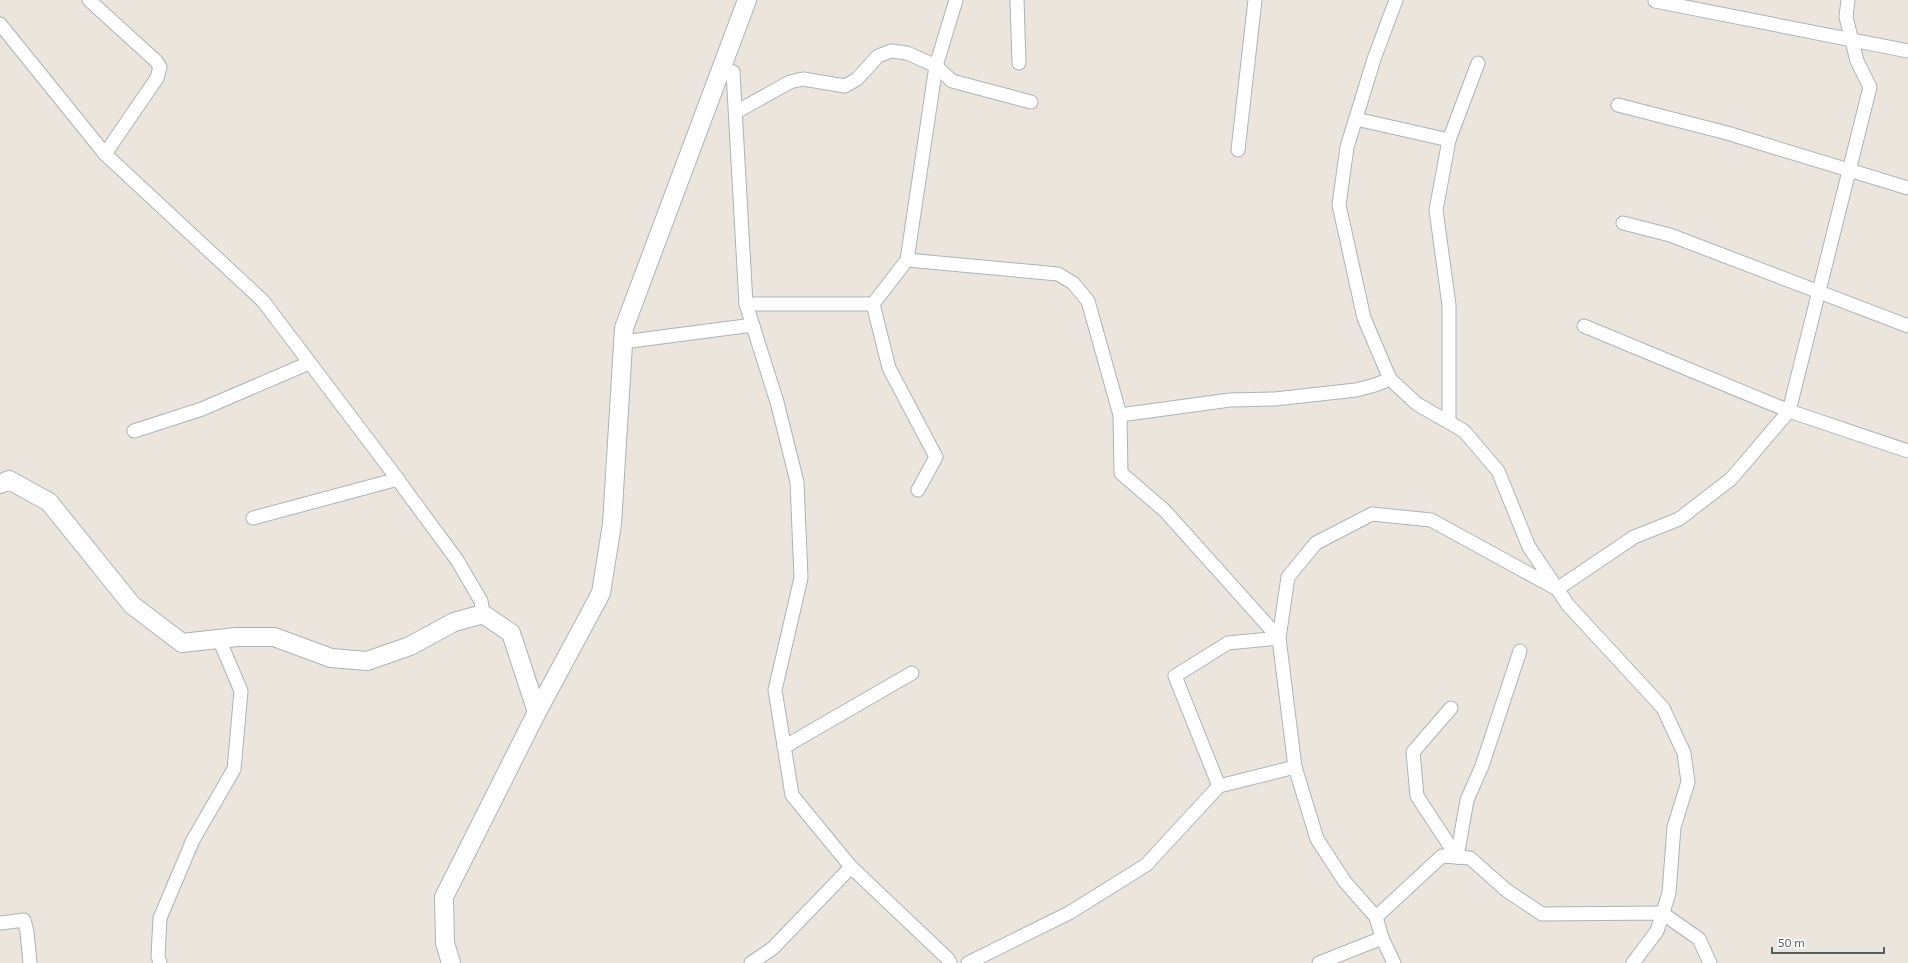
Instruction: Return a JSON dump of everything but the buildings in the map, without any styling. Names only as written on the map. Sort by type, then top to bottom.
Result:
[{"type":"street","points":[[89,0],[156,61],[160,67],[157,78],[105,154]]},
{"type":"street","points":[[451,963],[445,943],[444,897],[537,712],[601,593],[612,524],[624,328],[747,0]]},
{"type":"street","points":[[873,304],[906,260],[936,66],[956,0]]},
{"type":"street","points":[[1017,0],[1019,63]]},
{"type":"street","points":[[1238,150],[1255,0]]},
{"type":"street","points":[[1396,0],[1374,59],[1347,147],[1339,205],[1364,318],[1390,379],[1416,404],[1464,431],[1498,471],[1530,547],[1557,589],[1568,605],[1663,708],[1684,753],[1688,782],[1674,828],[1669,893],[1657,931],[1633,963]]},
{"type":"street","points":[[1557,589],[1634,537],[1679,519],[1725,483],[1789,412],[1870,87],[1857,61],[1846,17],[1848,0]]},
{"type":"street","points":[[1655,1],[1908,51]]},
{"type":"street","points":[[0,24],[105,154],[263,301],[398,479],[457,560],[481,601],[483,614],[511,633],[537,712]]},
{"type":"street","points":[[736,112],[790,82],[802,79],[845,86],[857,79],[878,56],[892,51],[907,53],[936,66],[952,81],[1031,102]]},
{"type":"street","points":[[1449,422],[1449,304],[1436,210],[1449,140],[1478,63]]},
{"type":"street","points":[[721,67],[733,72],[746,304],[777,402],[797,482],[801,578],[774,690],[792,795],[851,867],[948,959],[950,963]]},
{"type":"street","points":[[1618,105],[1728,133],[1908,188]]},
{"type":"street","points":[[1356,119],[1449,140]]},
{"type":"street","points":[[1623,223],[1670,235],[1908,326]]},
{"type":"street","points":[[906,260],[1058,274],[1073,283],[1088,301],[1120,415],[1121,473],[1165,511],[1279,638]]},
{"type":"street","points":[[746,304],[873,304]]},
{"type":"street","points":[[873,304],[889,368],[936,457],[918,490]]},
{"type":"street","points":[[623,342],[752,325]]},
{"type":"street","points":[[1584,326],[1789,412],[1908,451]]},
{"type":"street","points":[[134,431],[202,408],[309,363]]},
{"type":"street","points":[[1120,415],[1230,400],[1275,399],[1356,390],[1390,379]]},
{"type":"street","points":[[253,518],[398,479]]},
{"type":"street","points":[[0,484],[9,480],[49,502],[132,606],[182,643],[219,639],[274,637],[331,658],[368,662],[410,646],[454,622],[483,614]]},
{"type":"street","points":[[1394,963],[1382,938],[1376,917],[1344,882],[1317,839],[1295,767],[1279,638],[1288,577],[1316,543],[1372,514],[1431,520],[1557,589]]},
{"type":"street","points":[[1219,786],[1175,676],[1228,643],[1279,638]]},
{"type":"street","points":[[160,963],[158,956],[160,918],[193,840],[234,769],[241,691],[219,639]]},
{"type":"street","points":[[1457,857],[1468,800],[1482,766],[1520,651]]},
{"type":"street","points":[[784,747],[912,673]]},
{"type":"street","points":[[1451,708],[1413,752],[1417,796],[1457,857]]},
{"type":"street","points":[[968,963],[1069,913],[1146,865],[1219,786],[1295,767]]},
{"type":"street","points":[[1376,917],[1442,856],[1470,858],[1506,890],[1542,914],[1662,913],[1699,939],[1710,963]]},
{"type":"street","points":[[751,963],[773,948],[851,867]]},
{"type":"street","points":[[0,923],[24,920],[27,932],[30,963]]},
{"type":"street","points":[[1319,963],[1382,938]]}]
